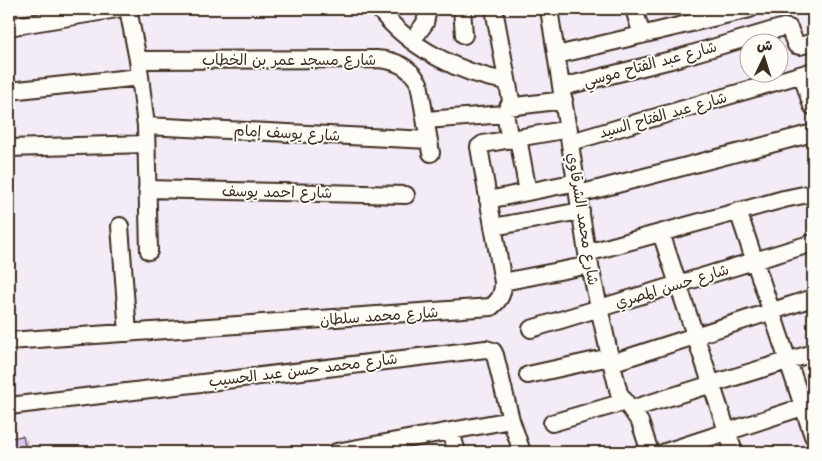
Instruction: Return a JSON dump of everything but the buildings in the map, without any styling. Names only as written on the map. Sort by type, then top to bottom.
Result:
[{"type":"street","points":[[9,27],[117,9]]},
{"type":"street","points":[[128,9],[138,60],[146,126],[149,251]]},
{"type":"street","points":[[379,9],[388,21],[410,39],[453,65],[470,73],[507,81]]},
{"type":"street","points":[[401,65],[410,39],[425,22],[428,9]]},
{"type":"street","points":[[462,9],[464,35]]},
{"type":"street","points":[[494,9],[507,81],[508,110],[528,192]]},
{"type":"street","name":"شارع محمد الشرقاوي","points":[[549,9],[588,259],[616,384],[640,422],[650,452]]},
{"type":"street","points":[[634,9],[642,35]]},
{"type":"street","points":[[557,55],[642,35],[725,12],[750,9]]},
{"type":"street","name":"شارع عبد الفتاح موسي","points":[[563,93],[784,27],[789,28],[796,45],[800,46],[813,42]]},
{"type":"street","name":"شارع مسجد عمر بن الخطاب","points":[[138,60],[376,58],[389,60],[413,73],[419,83],[430,147]]},
{"type":"street","points":[[808,73],[812,106]]},
{"type":"street","name":"شارع عبد الفتاح السيد","points":[[570,136],[808,73]]},
{"type":"street","points":[[9,91],[140,77]]},
{"type":"street","points":[[426,120],[508,110],[563,93]]},
{"type":"street","name":"شارع يوسف إمام","points":[[146,126],[430,147]]},
{"type":"street","points":[[488,200],[528,192],[578,188],[813,133]]},
{"type":"street","points":[[570,136],[514,139],[480,145],[479,147],[503,282],[588,259],[661,232],[813,193]]},
{"type":"street","points":[[9,148],[146,144]]},
{"type":"street","name":"شارع احمد يوسف","points":[[147,190],[406,195]]},
{"type":"street","points":[[493,228],[581,211]]},
{"type":"street","points":[[738,211],[787,360],[808,405],[813,436]]},
{"type":"street","points":[[120,226],[128,333]]},
{"type":"street","points":[[661,232],[734,452]]},
{"type":"street","name":"شارع حسن المصري","points":[[531,329],[813,243]]},
{"type":"street","name":"شارع محمد سلطان","points":[[11,339],[128,333],[486,308],[499,301],[503,292],[503,282]]},
{"type":"street","points":[[528,375],[611,360],[695,336],[813,298]]},
{"type":"street","name":"شارع محمد حسن عبد الحسيب","points":[[9,406],[486,349],[493,351],[496,355],[522,452]]},
{"type":"street","points":[[552,423],[711,384],[813,353]]},
{"type":"street","points":[[665,452],[808,405]]},
{"type":"street","points":[[336,452],[392,447],[451,432],[512,420]]},
{"type":"street","points":[[451,432],[458,452]]}]
